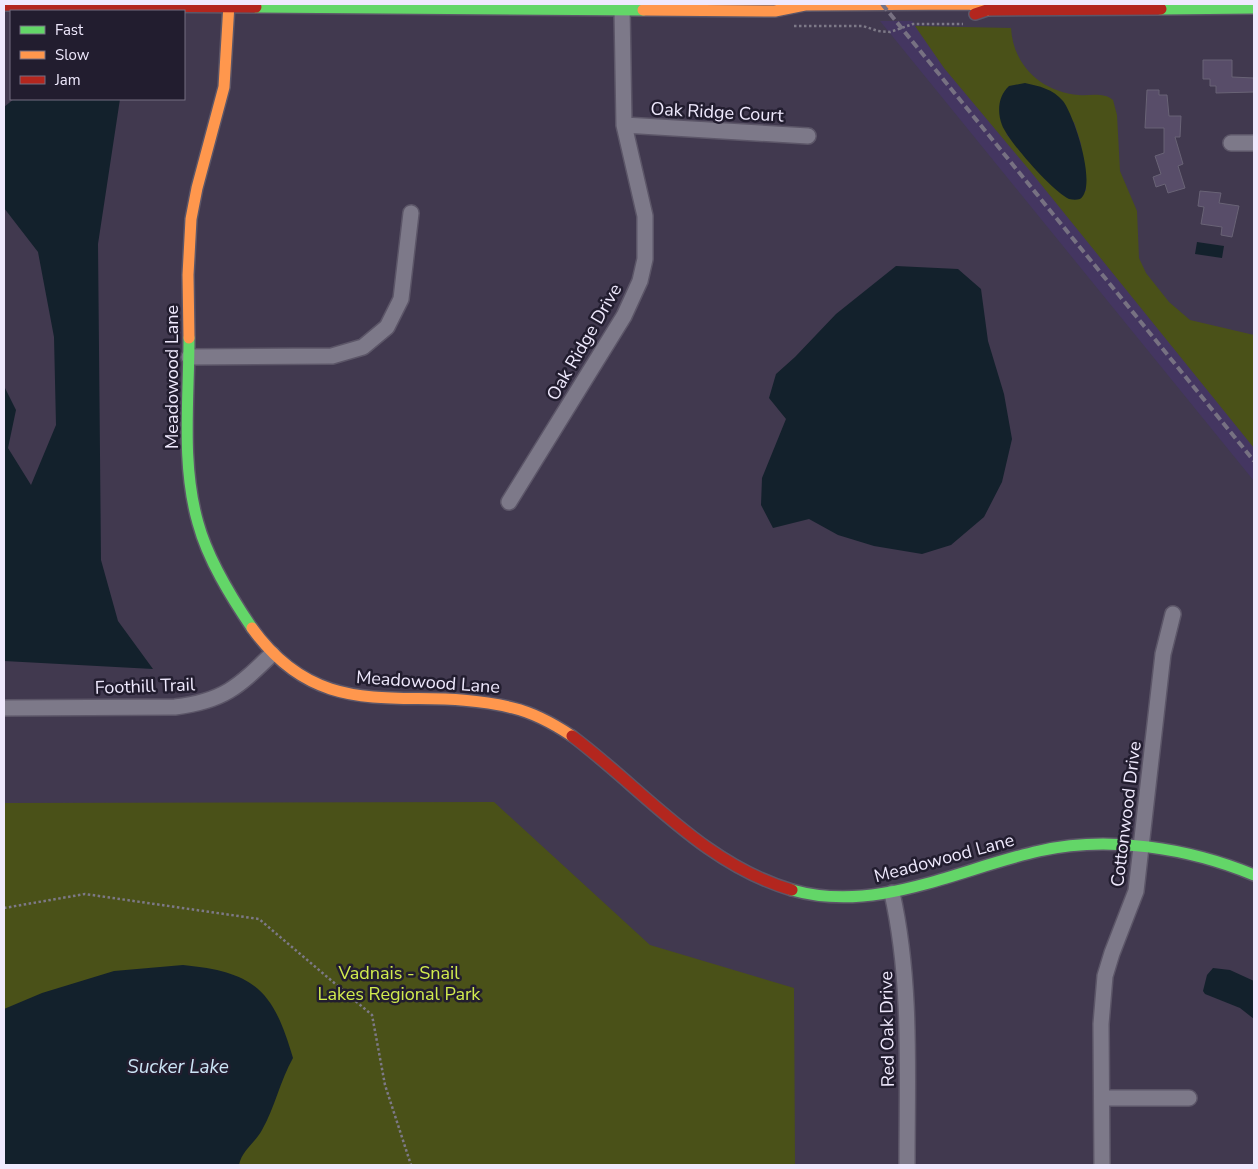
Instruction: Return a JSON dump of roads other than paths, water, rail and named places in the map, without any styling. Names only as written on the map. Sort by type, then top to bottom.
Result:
[{"type":"street","points":[[4,6],[229,5],[775,11],[805,5],[970,4],[987,7],[1172,6],[1254,8]]},
{"type":"street","name":"Meadowood Lane","points":[[229,5],[227,68],[222,97],[202,165],[190,231],[190,473],[198,521],[217,568],[247,621],[272,654],[296,673],[313,683],[349,695],[379,698],[468,699],[520,708],[564,730],[702,845],[746,874],[772,885],[815,896],[842,898],[892,893],[1042,850],[1108,844],[1182,851],[1211,859],[1254,876]]},
{"type":"street","name":"Oak Ridge Drive","points":[[509,502],[624,316],[640,282],[645,259],[645,216],[624,125],[622,9]]},
{"type":"street","name":"Oak Ridge Court","points":[[624,125],[808,136]]},
{"type":"street","points":[[1232,143],[1254,143]]},
{"type":"street","points":[[189,357],[326,356],[348,353],[363,347],[387,327],[401,299],[411,212]]},
{"type":"street","name":"Cottonwood Drive","points":[[1102,1165],[1101,1024],[1106,976],[1112,953],[1136,891],[1143,848],[1163,654],[1173,614]]},
{"type":"street","name":"Foothill Trail","points":[[4,708],[175,707],[200,704],[234,689],[272,654]]},
{"type":"street","name":"Red Oak Drive","points":[[892,893],[901,932],[905,968],[907,1165]]},
{"type":"street","points":[[1102,1098],[1189,1098]]},
{"type":"water","points":[[1025,83],[1041,87],[1055,94],[1068,109],[1078,135],[1085,166],[1085,192],[1080,199],[1069,199],[1042,177],[1022,154],[1002,125],[999,110],[1005,90],[1009,86]]},
{"type":"water","points":[[13,100],[120,100],[98,244],[101,560],[118,621],[153,669],[4,661],[4,386],[16,410],[8,448],[31,485],[56,425],[54,337],[38,252],[4,208],[4,107]]},
{"type":"water","points":[[1197,242],[1224,246],[1222,258],[1195,254]]},
{"type":"water","points":[[896,266],[958,269],[981,289],[988,341],[1004,394],[1012,439],[1002,482],[984,517],[951,545],[922,554],[874,546],[838,535],[809,519],[773,528],[761,505],[762,478],[786,419],[769,398],[776,374],[836,314]]},
{"type":"water","name":"Sucker Lake","points":[[183,965],[227,973],[244,979],[257,988],[268,1000],[277,1015],[293,1058],[267,1121],[259,1135],[243,1155],[239,1165],[4,1165],[4,1009],[42,993],[114,971]]},
{"type":"water","points":[[1213,968],[1230,970],[1254,981],[1254,1019],[1240,1008],[1205,994],[1203,991],[1207,975]]},
{"type":"railway","points":[[882,4],[1254,461]]},
{"type":"park label","name":"Vadnais - Snail Lakes Regional Park","points":[[399,983]]}]
